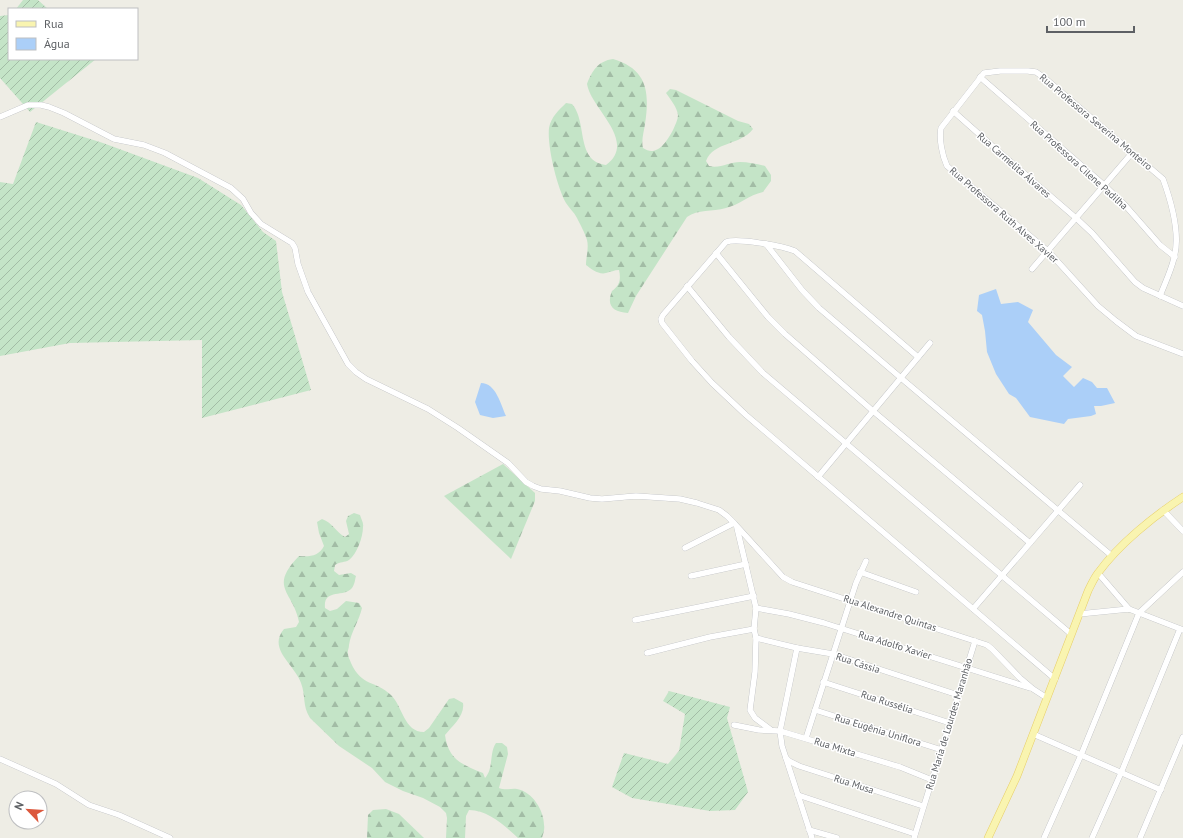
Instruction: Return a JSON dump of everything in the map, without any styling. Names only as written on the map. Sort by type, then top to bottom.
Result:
[{"type":"main road","points":[[988,838],[1016,776],[1088,591],[1098,573],[1112,556],[1162,510],[1183,496]]},
{"type":"street","name":"Rua Professora Severina Monteiro","points":[[980,77],[984,73],[1000,71],[1036,72],[1163,179],[1169,193],[1177,232],[1175,257]]},
{"type":"street","points":[[953,111],[980,77]]},
{"type":"street","name":"Rua Professora Cilene Padilha","points":[[980,77],[1104,185],[1124,204],[1160,245],[1175,257]]},
{"type":"street","name":"Rua Alexandre Quintas","points":[[0,117],[28,105],[49,107],[114,138],[144,145],[165,153],[231,188],[243,199],[251,213],[261,224],[292,243],[295,248],[298,264],[308,292],[348,364],[366,379],[428,409],[458,428],[508,463],[526,482],[541,489],[560,491],[590,498],[602,499],[636,496],[680,500],[719,510],[736,525],[783,577],[792,582],[975,641],[992,649],[1033,689],[1047,698]]},
{"type":"street","name":"Rua Professora Ruth Alves Xavier","points":[[953,111],[943,124],[940,133],[944,159],[951,170],[1048,251],[1098,306],[1116,321],[1136,336],[1183,354]]},
{"type":"street","name":"Rua Carmelita Álvares","points":[[953,111],[1092,233],[1135,282],[1143,288],[1183,306]]},
{"type":"street","points":[[1032,269],[1132,153]]},
{"type":"street","points":[[918,357],[795,251],[784,247],[766,244],[731,240],[726,242],[663,314],[661,319],[662,323],[692,361],[712,383],[746,415],[1055,678]]},
{"type":"street","points":[[766,244],[802,290],[819,308],[1112,556]]},
{"type":"street","points":[[716,253],[772,321],[785,334],[873,412],[1030,543]]},
{"type":"street","points":[[1160,296],[1175,257]]},
{"type":"street","points":[[687,286],[729,337],[763,373],[1071,634]]},
{"type":"street","points":[[818,477],[930,343]]},
{"type":"street","points":[[973,609],[1080,485]]},
{"type":"street","points":[[1162,510],[1183,531]]},
{"type":"street","points":[[685,548],[736,525],[756,608],[754,629],[756,638],[755,672],[750,713],[771,730]]},
{"type":"street","points":[[806,738],[841,628],[860,572],[866,561]]},
{"type":"street","points":[[692,576],[746,564]]},
{"type":"street","points":[[860,572],[916,592]]},
{"type":"street","points":[[1044,838],[1081,755],[1138,613],[1183,572]]},
{"type":"street","points":[[1092,838],[1181,630],[1129,609],[1098,573]]},
{"type":"street","points":[[635,620],[754,596]]},
{"type":"street","name":"Rua Adolfo Xavier","points":[[756,608],[789,614],[841,628],[1033,689]]},
{"type":"street","points":[[1079,614],[1129,609]]},
{"type":"street","points":[[647,654],[710,637],[754,629]]},
{"type":"street","name":"Rua Cássia","points":[[756,638],[797,648],[833,654],[958,695]]},
{"type":"street","name":"Rua Maria de Lourdes Maranhão","points":[[915,836],[975,641]]},
{"type":"street","points":[[797,648],[780,731],[782,746],[812,838]]},
{"type":"street","name":"Rua Russélia","points":[[823,682],[950,723]]},
{"type":"street","name":"Rua Eugênia Uniflora","points":[[815,710],[942,750]]},
{"type":"street","name":"Rua Mixta","points":[[734,725],[759,730],[780,731],[806,738],[900,768],[932,780]]},
{"type":"street","points":[[1033,734],[1161,790]]},
{"type":"street","points":[[1140,838],[1183,737]]},
{"type":"street","name":"Rua Musa","points":[[786,758],[799,766],[923,806]]},
{"type":"street","points":[[0,759],[56,784],[89,805],[125,818],[170,838]]},
{"type":"street","points":[[798,795],[915,836]]},
{"type":"street","points":[[809,830],[827,837],[837,838]]},
{"type":"green space","points":[[23,0],[38,0],[47,8],[17,8]]},
{"type":"green space","points":[[8,15],[8,60],[95,60],[30,112],[0,78],[0,16]]},
{"type":"green space","points":[[613,59],[624,63],[633,69],[644,83],[647,102],[642,139],[643,148],[648,151],[657,150],[665,143],[671,134],[678,119],[678,115],[675,106],[666,93],[670,89],[676,90],[738,121],[749,124],[753,129],[741,138],[715,150],[706,161],[709,166],[717,167],[736,162],[743,162],[765,166],[771,175],[771,181],[763,192],[753,195],[731,207],[691,214],[687,217],[636,296],[628,313],[615,310],[610,304],[610,296],[612,291],[619,282],[619,270],[601,273],[586,265],[588,243],[576,216],[566,203],[559,187],[553,166],[549,136],[550,124],[556,114],[566,103],[572,104],[577,112],[583,140],[590,156],[596,162],[606,165],[615,156],[617,146],[615,135],[590,94],[587,84],[596,67],[603,62]]},
{"type":"green space","points":[[36,122],[103,143],[198,178],[241,205],[263,232],[276,241],[282,292],[311,390],[202,418],[202,340],[70,343],[0,356],[0,182],[13,184]]},
{"type":"green space","points":[[503,464],[535,493],[535,501],[511,559],[444,496]]},
{"type":"green space","points":[[354,513],[360,515],[363,522],[361,540],[352,557],[347,561],[335,565],[334,571],[339,575],[351,573],[356,576],[354,583],[352,588],[348,591],[335,594],[327,598],[325,608],[330,611],[337,609],[346,601],[359,603],[362,608],[351,636],[348,652],[355,671],[364,680],[380,687],[391,695],[404,718],[412,728],[417,731],[424,732],[429,728],[449,699],[454,698],[463,703],[460,716],[445,735],[449,750],[457,760],[483,773],[485,778],[490,770],[496,743],[502,743],[507,747],[508,754],[499,788],[517,789],[533,798],[542,814],[544,828],[542,838],[518,838],[502,824],[489,816],[469,810],[466,816],[465,838],[446,838],[447,818],[446,813],[440,807],[385,782],[372,768],[339,746],[310,718],[306,709],[301,683],[298,676],[280,650],[280,636],[284,629],[296,627],[299,622],[285,589],[285,575],[299,556],[317,554],[324,546],[317,522],[322,519],[326,521],[345,537],[349,534],[346,521],[348,516]]},
{"type":"green space","points":[[669,691],[730,707],[727,718],[748,792],[735,810],[710,811],[632,798],[612,787],[624,753],[668,764],[679,751],[685,714],[663,701]]},
{"type":"green space","points":[[386,809],[399,814],[424,838],[367,838],[368,815],[373,810]]},
{"type":"water","points":[[996,289],[1001,304],[1018,302],[1033,310],[1028,322],[1056,355],[1072,367],[1063,376],[1074,387],[1083,378],[1092,382],[1097,388],[1107,388],[1115,403],[1094,406],[1096,414],[1068,419],[1064,424],[1030,417],[1016,398],[1009,394],[996,374],[987,352],[982,315],[977,311],[979,295]]},
{"type":"water","points":[[481,383],[491,387],[497,395],[506,416],[493,418],[480,415],[475,402]]}]
